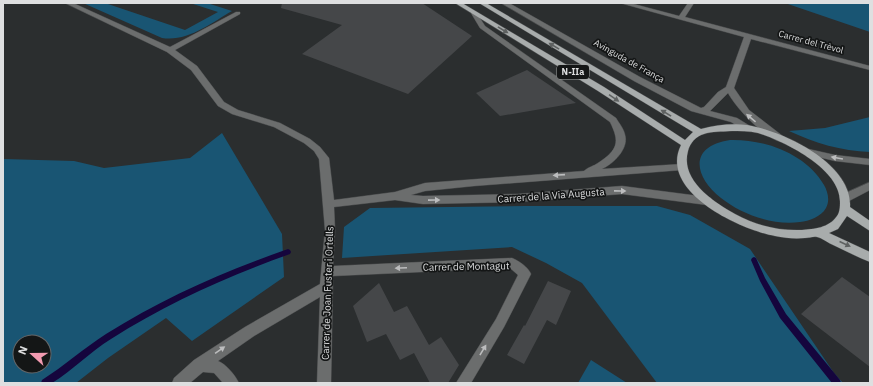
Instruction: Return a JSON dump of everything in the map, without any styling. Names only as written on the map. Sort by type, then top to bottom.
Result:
[{"type":"main road","name":"N-IIa","points":[[458,3],[601,89],[685,144]]},
{"type":"main road","name":"N-IIa","points":[[482,3],[700,132]]},
{"type":"main road","points":[[747,128],[782,139],[817,159],[833,174],[844,192],[846,210],[837,224],[819,233],[792,235],[761,229],[732,218],[707,201],[690,184],[682,167],[681,157],[685,144],[700,132],[747,128]]},
{"type":"main road","points":[[846,210],[870,227]]},
{"type":"main road","points":[[819,233],[870,257]]},
{"type":"street","name":"Carrer de Joan Fuster i Ortells","points":[[68,3],[170,50],[194,68],[221,104],[235,112],[277,125],[307,141],[318,149],[324,158],[330,230],[326,287],[324,383]]},
{"type":"street","name":"Avinguda de França","points":[[504,3],[647,85],[700,111],[734,120],[747,128]]},
{"type":"street","name":"Carrer del Trèvol","points":[[623,3],[870,68]]},
{"type":"street","points":[[682,18],[691,3]]},
{"type":"street","points":[[474,12],[482,27],[613,120],[621,135],[620,146],[616,154],[601,166],[586,173]]},
{"type":"street","points":[[170,50],[238,13]]},
{"type":"street","points":[[700,111],[707,109],[721,94],[730,88],[748,36]]},
{"type":"street","points":[[730,88],[738,104],[746,113],[782,139]]},
{"type":"street","points":[[804,151],[835,158],[870,162]]},
{"type":"street","name":"Carrer de la Via Augusta","points":[[329,204],[395,196],[425,187],[586,173],[682,167]]},
{"type":"street","points":[[844,198],[870,186]]},
{"type":"street","name":"Carrer de la Via Augusta","points":[[395,196],[423,200],[518,198],[622,190],[707,201]]},
{"type":"street","name":"Carrer de Montagut","points":[[327,272],[512,263],[525,274],[500,323],[463,383]]},
{"type":"street","points":[[179,383],[199,365],[233,341],[326,287]]},
{"type":"street","points":[[199,365],[217,367],[232,383]]},
{"type":"shaded area","points":[[83,3],[105,3],[185,30],[218,12],[190,3],[207,3],[232,11],[190,34],[181,37],[162,38]]},
{"type":"shaded area","points":[[785,3],[870,3],[870,32]]},
{"type":"shaded area","points":[[870,117],[870,152],[828,146],[789,131],[825,128]]},
{"type":"shaded area","points":[[222,133],[282,234],[284,277],[192,341],[166,318],[108,358],[76,383],[3,383],[3,159],[74,161],[104,168],[190,158]]},
{"type":"shaded area","points":[[730,140],[757,142],[783,150],[807,165],[816,174],[827,191],[828,202],[824,211],[818,216],[807,221],[790,223],[779,222],[758,218],[748,214],[721,198],[705,180],[701,172],[700,163],[702,155],[707,148],[717,143]]},
{"type":"shaded area","points":[[657,206],[690,215],[750,249],[834,373],[843,383],[657,383],[582,283],[546,263],[512,247],[342,258],[344,227],[370,208]]},
{"type":"shaded area","points":[[591,360],[627,383],[578,383]]},
{"type":"building","points":[[282,3],[422,3],[472,36],[408,94],[302,54],[342,25],[281,8]]},
{"type":"building","points":[[527,70],[576,103],[500,116],[476,93]]},
{"type":"building","points":[[842,277],[870,297],[870,367],[801,314]]},
{"type":"building","points":[[548,281],[571,291],[556,325],[547,320],[524,364],[507,355],[524,325],[525,326]]},
{"type":"building","points":[[379,283],[394,312],[407,306],[429,345],[441,337],[459,365],[448,383],[430,383],[414,353],[400,360],[386,334],[367,342],[353,306]]},
{"type":"waterway","points":[[45,383],[109,336],[152,311],[241,269],[288,252]]},
{"type":"waterway","points":[[754,260],[762,279],[783,316],[837,383]]}]
